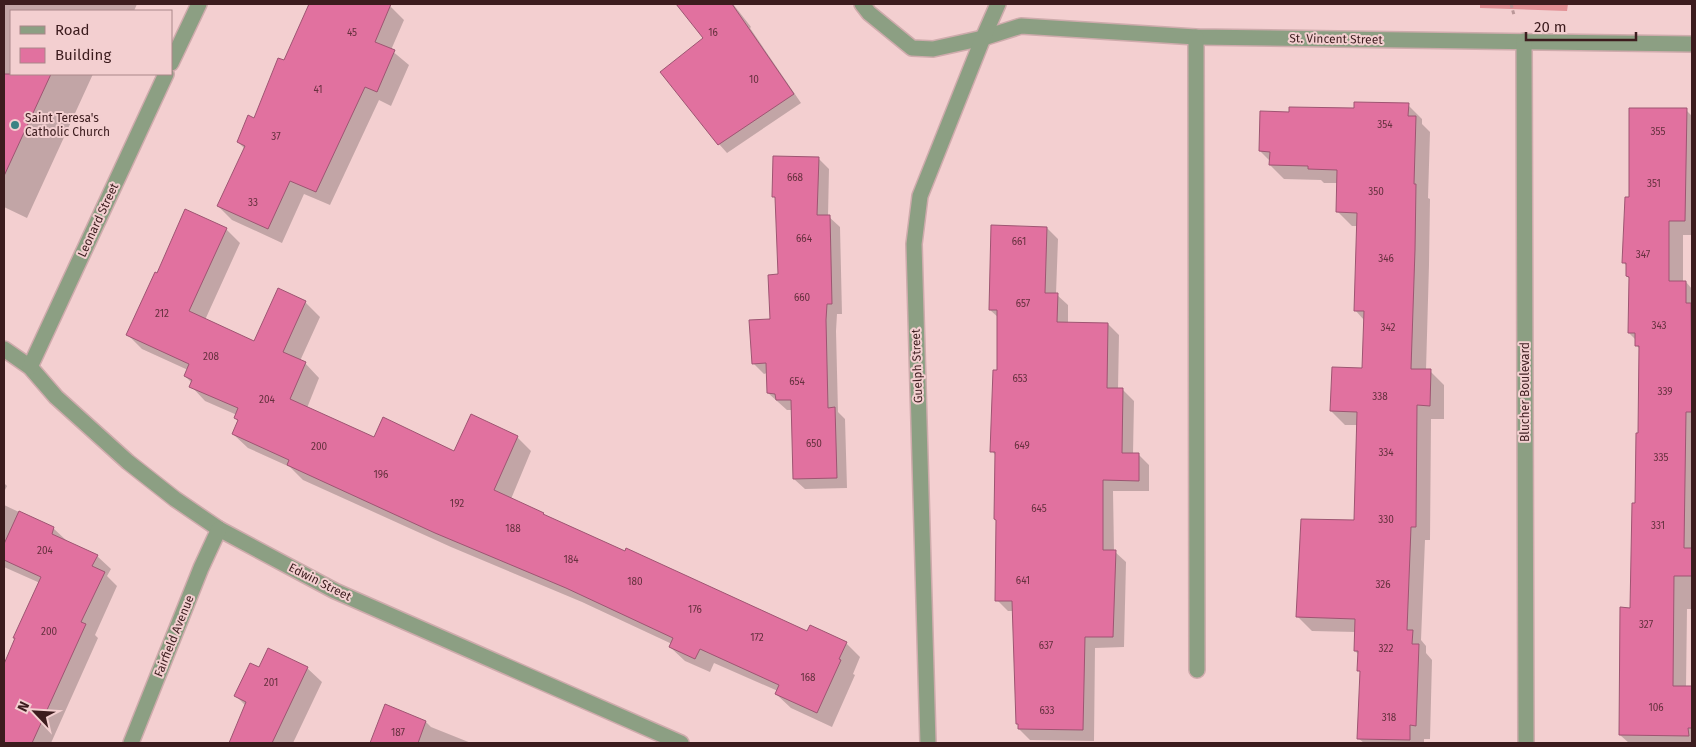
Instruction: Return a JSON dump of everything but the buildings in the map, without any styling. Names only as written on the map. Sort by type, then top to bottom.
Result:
[{"type":"street","points":[[172,61],[199,4]]},
{"type":"street","name":"St. Vincent Street","points":[[862,4],[869,13],[912,48],[933,49],[983,38],[1021,26],[1196,36],[1692,44]]},
{"type":"street","name":"Guelph Street","points":[[928,743],[914,244],[920,196],[998,4]]},
{"type":"street","points":[[1196,36],[1197,670]]},
{"type":"street","name":"Blucher Boulevard","points":[[1524,41],[1526,743]]},
{"type":"street","name":"Leonard Street","points":[[30,367],[166,75]]},
{"type":"street","name":"Edwin Street","points":[[4,349],[30,367],[56,397],[128,462],[219,529],[335,591],[682,743]]},
{"type":"street","name":"Fairfield Avenue","points":[[131,743],[201,568],[219,529]]},
{"type":"shaded area","points":[[1480,4],[1568,4],[1567,11],[1480,8]]},
{"type":"place","name":"Saint Teresa's Catholic Church","points":[[15,125]]}]
